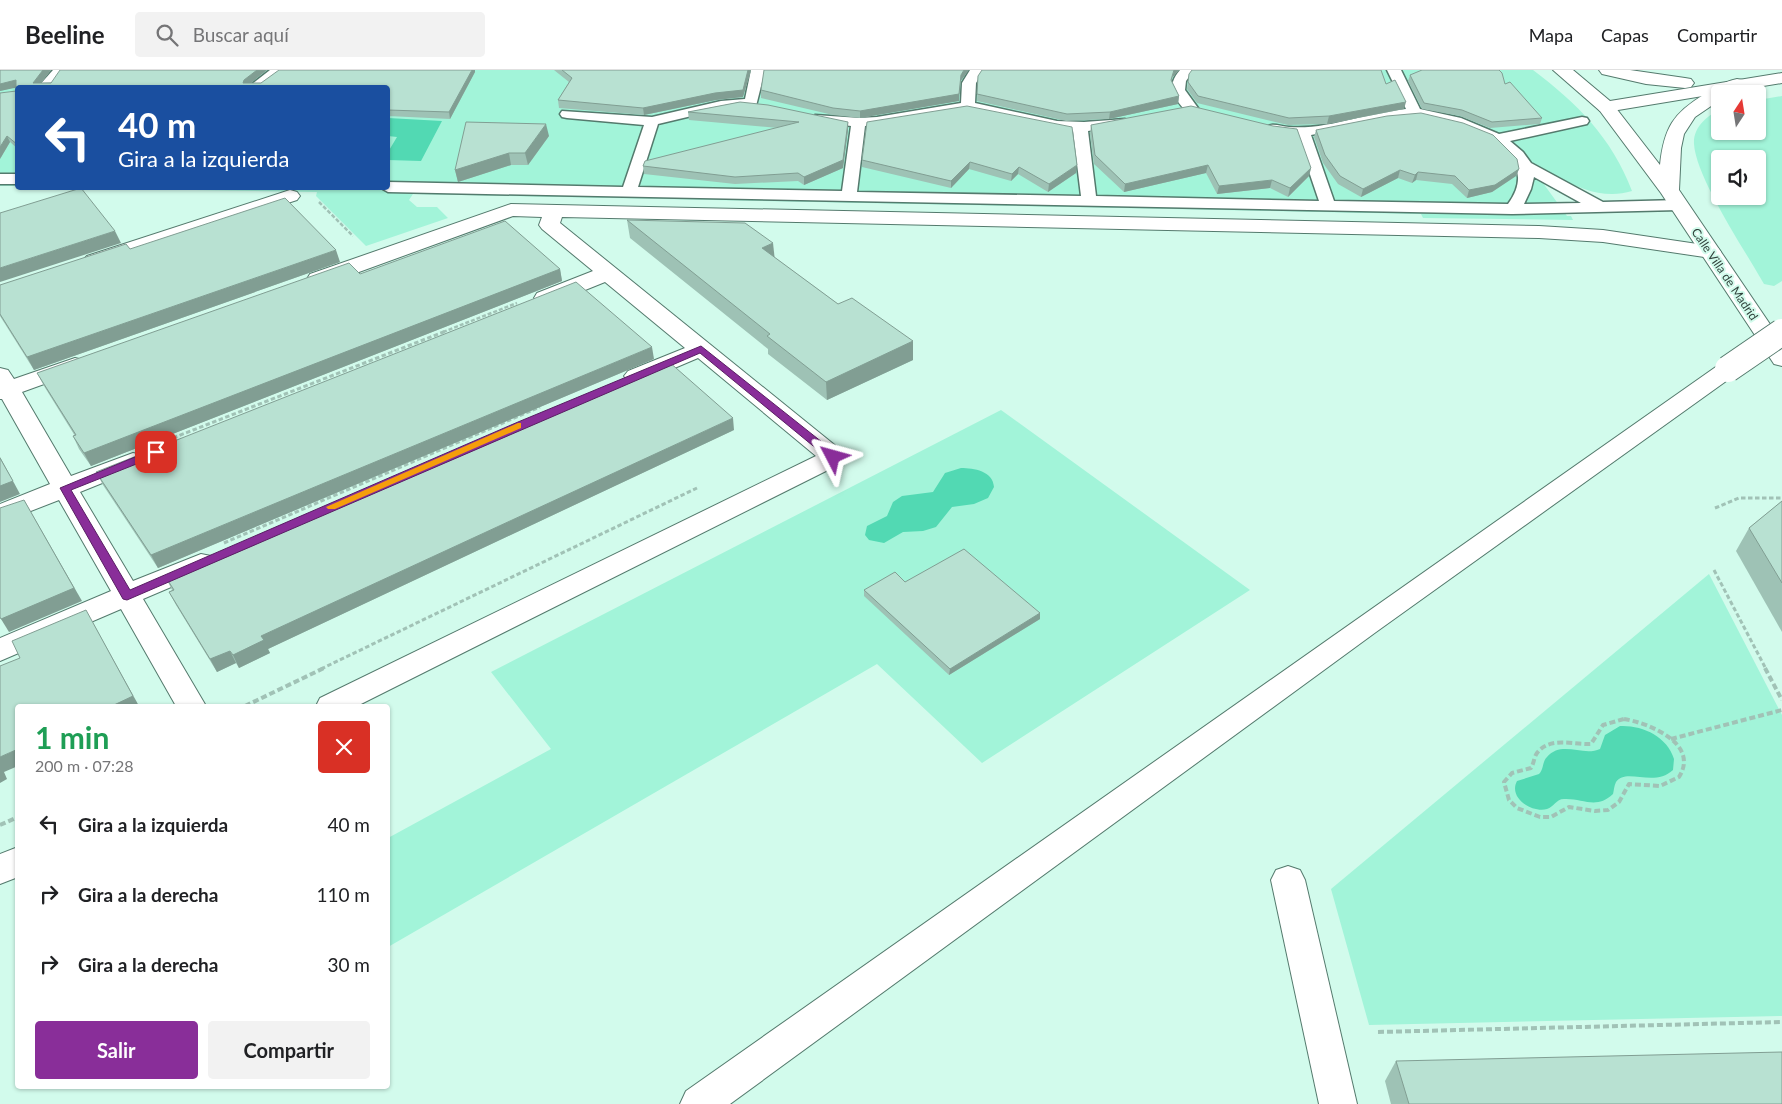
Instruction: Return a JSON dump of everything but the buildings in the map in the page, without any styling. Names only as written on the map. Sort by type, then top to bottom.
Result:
[{"type":"main road","points":[[1562,70],[1606,107]]},
{"type":"main road","points":[[1578,70],[1606,107]]},
{"type":"main road","points":[[1608,70],[1659,81],[1737,84]]},
{"type":"main road","points":[[1606,107],[1782,78]]},
{"type":"main road","points":[[1674,197],[1670,146],[1674,130],[1694,107],[1737,84]]},
{"type":"main road","name":"Calle Villa de Madrid","points":[[1606,107],[1674,197],[1782,359]]},
{"type":"main road","points":[[75,266],[290,196]]},
{"type":"main road","points":[[295,287],[511,210],[1539,232],[1603,236],[1711,252]]},
{"type":"main road","points":[[335,704],[833,457],[549,225],[554,211]]},
{"type":"main road","points":[[526,303],[608,273]]},
{"type":"main road","points":[[699,1104],[1366,625],[1782,332]]},
{"type":"main road","points":[[611,386],[701,349]]},
{"type":"main road","points":[[91,360],[3,386],[65,488],[190,704]]},
{"type":"main road","points":[[0,514],[156,449]]},
{"type":"main road","points":[[0,650],[127,596],[221,550]]},
{"type":"main road","points":[[0,870],[15,862]]},
{"type":"main road","points":[[1288,880],[1338,1104]]},
{"type":"lane","points":[[47,85],[60,70]]},
{"type":"lane","points":[[257,85],[279,70]]},
{"type":"lane","points":[[567,114],[652,121],[721,105],[757,104],[758,70]]},
{"type":"lane","points":[[968,106],[969,83],[977,70]]},
{"type":"lane","points":[[1173,111],[1196,109],[1181,98],[1177,88],[1179,78],[1187,70]]},
{"type":"lane","points":[[1394,70],[1415,113]]},
{"type":"lane","points":[[804,114],[830,121],[858,124],[885,122],[933,110],[968,106],[1050,125],[1080,128],[1136,118]]},
{"type":"lane","points":[[1258,126],[1302,132],[1334,129],[1393,115],[1415,113],[1460,123],[1497,139],[1515,153],[1526,166],[1598,206]]},
{"type":"lane","points":[[629,192],[652,121]]},
{"type":"lane","points":[[1497,139],[1582,121]]},
{"type":"lane","points":[[849,196],[858,124]]},
{"type":"lane","points":[[1080,128],[1089,200]]},
{"type":"lane","points":[[1302,132],[1328,205]]},
{"type":"lane","points":[[1512,209],[1521,198],[1526,187],[1526,166]]},
{"type":"lane","points":[[0,179],[15,179]]},
{"type":"lane","points":[[390,187],[1512,209],[1598,206],[1674,197]]},
{"type":"path","points":[[156,449],[526,303]]},
{"type":"path","points":[[221,550],[542,406]]},
{"type":"path","points":[[249,704],[702,485]]},
{"type":"path","points":[[1715,508],[1722,503],[1744,497],[1782,498]]},
{"type":"path","points":[[1714,570],[1782,700]]},
{"type":"path","points":[[1671,739],[1682,754],[1684,761],[1682,775],[1671,784],[1663,786],[1629,784],[1625,788],[1622,799],[1610,808],[1592,811],[1569,807],[1551,817],[1540,817],[1517,808],[1504,791],[1504,782],[1508,775],[1516,770],[1531,768],[1537,752],[1544,747],[1560,742],[1591,744],[1596,731],[1607,722],[1624,719],[1644,723],[1671,739],[1782,710]]},
{"type":"path","points":[[0,825],[15,818]]},
{"type":"path","points":[[1378,1032],[1782,1022]]},
{"type":"shaded area","points":[[0,70],[1533,70],[1564,95],[1592,123],[1614,154],[1632,191],[1603,194],[1576,186],[1559,177],[1543,183],[1567,216],[1571,216],[1573,220],[1423,218],[1421,214],[413,194],[409,200],[417,207],[437,207],[448,218],[366,246],[316,196],[317,192],[196,190],[390,190],[390,85],[15,85],[15,186],[0,186]]},
{"type":"shaded area","points":[[1782,96],[1782,281],[1774,286],[1764,284],[1718,205],[1766,205],[1766,150],[1711,150],[1711,193],[1703,176],[1694,144],[1698,128],[1710,116],[1711,140],[1766,140],[1766,99]]},
{"type":"shaded area","points":[[390,118],[442,121],[421,161],[390,160],[390,149],[397,137],[390,136]]},
{"type":"shaded area","points":[[1001,410],[1250,590],[982,763],[877,664],[390,946],[390,837],[551,749],[491,672]]},
{"type":"shaded area","points":[[961,468],[977,470],[990,477],[994,487],[988,498],[974,504],[952,507],[936,527],[923,531],[903,532],[884,543],[869,540],[865,535],[867,526],[887,516],[893,502],[902,496],[933,492],[945,473]]},
{"type":"shaded area","points":[[1709,574],[1782,715],[1782,1016],[1369,1025],[1331,889]]},
{"type":"shaded area","points":[[1620,726],[1637,727],[1660,738],[1671,751],[1674,759],[1673,770],[1666,775],[1657,777],[1626,776],[1621,778],[1614,786],[1613,794],[1601,801],[1589,802],[1561,799],[1549,808],[1541,810],[1523,803],[1519,798],[1515,787],[1517,781],[1539,774],[1545,759],[1553,752],[1566,749],[1593,751],[1600,749],[1605,735]]},
{"type":"slow traffic","points":[[331,507],[518,426]]},
{"type":"route","points":[[156,452],[65,488],[127,596],[522,424],[701,349],[833,457]]}]
